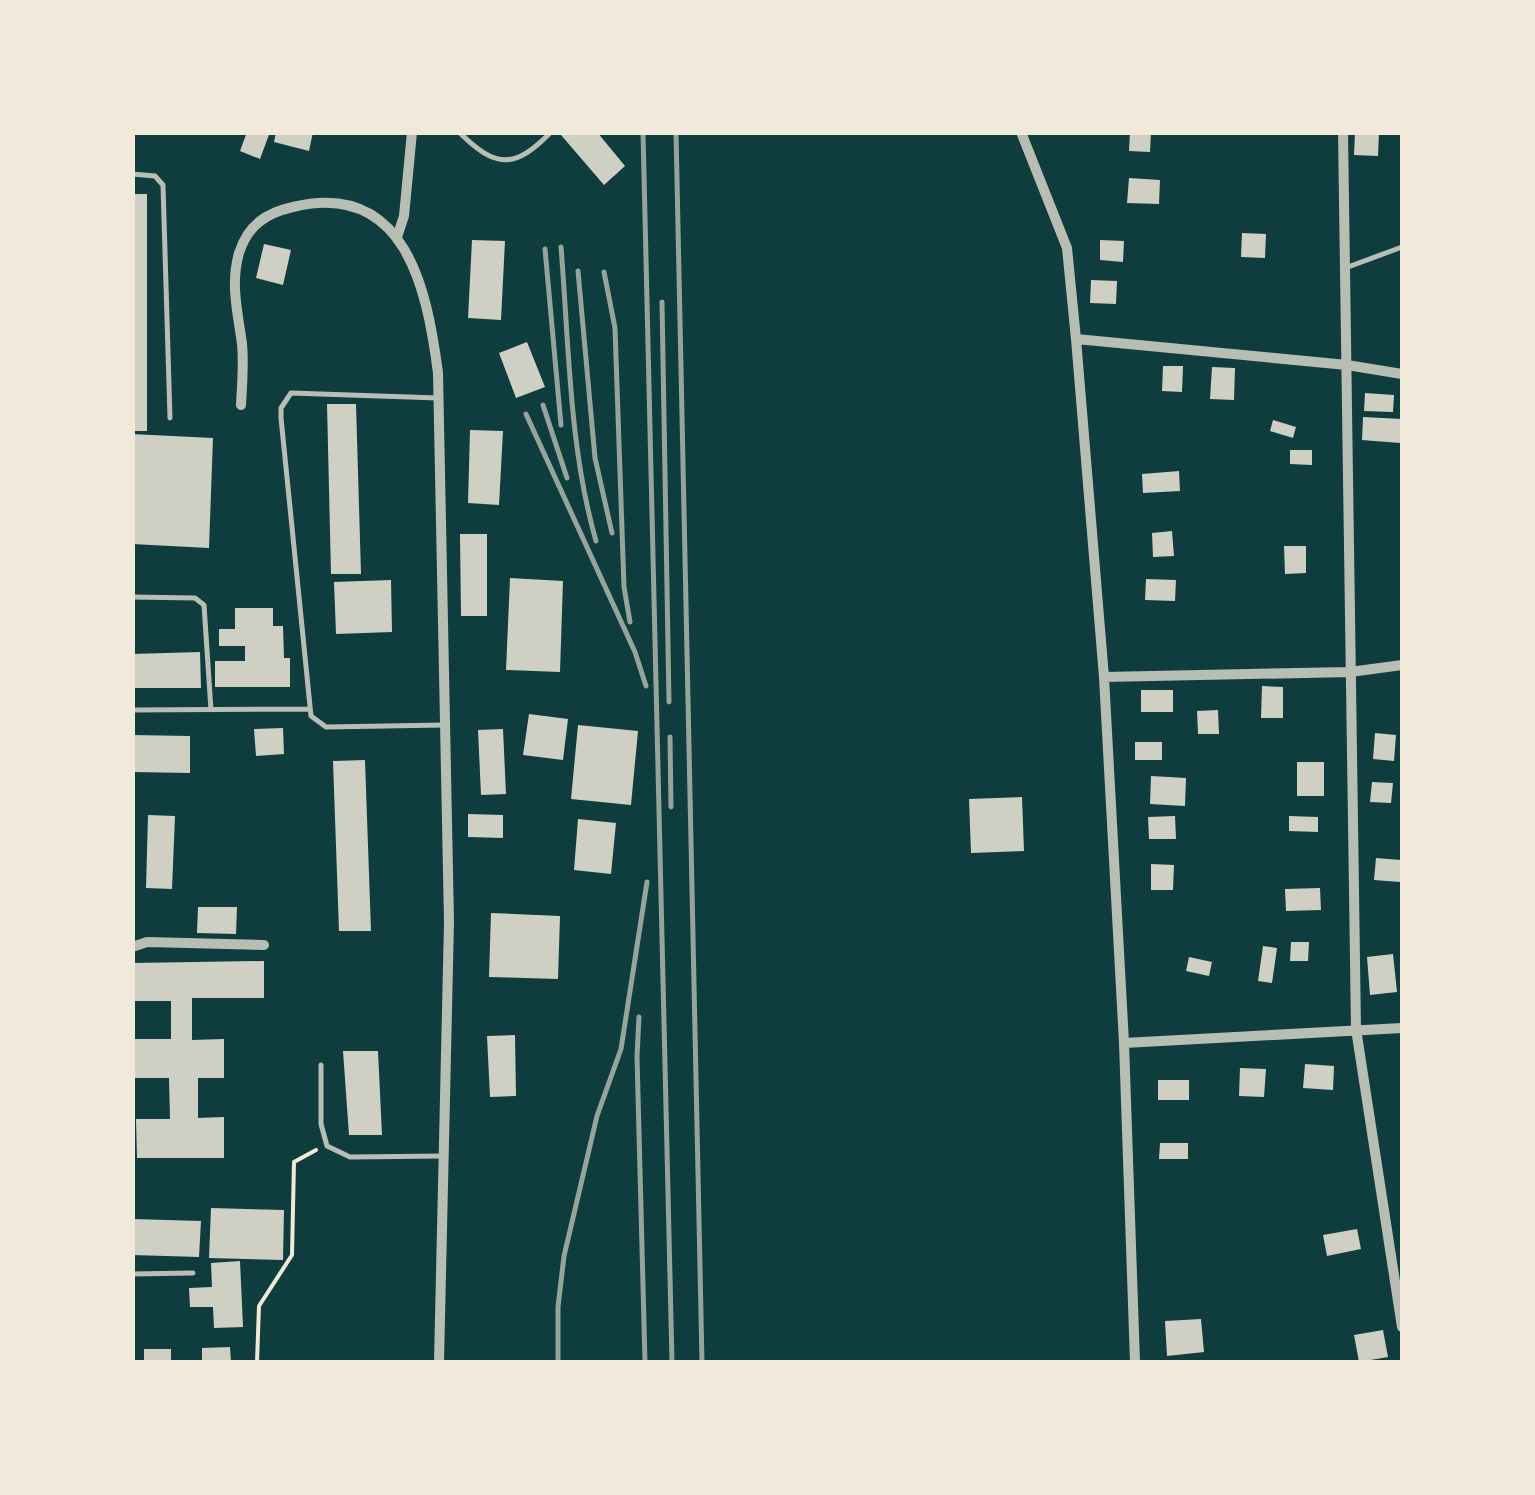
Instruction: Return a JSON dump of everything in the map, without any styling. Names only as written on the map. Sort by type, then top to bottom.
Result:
[{"type":"street","points":[[396,237],[404,216],[412,132]]},
{"type":"street","points":[[1021,132],[1067,248],[1076,339],[1104,677],[1124,1042],[1135,1362]]},
{"type":"street","points":[[1343,132],[1356,1029],[1402,1327]]},
{"type":"street","points":[[242,405],[242,344],[234,286],[240,252],[254,226],[278,210],[308,203],[342,203],[371,212],[396,237],[418,280],[427,308],[439,398],[449,922],[439,1362]]},
{"type":"street","points":[[1076,339],[1347,365],[1402,374]]},
{"type":"street","points":[[1104,677],[1350,672],[1402,666]]},
{"type":"street","points":[[132,947],[146,942],[264,945]]},
{"type":"street","points":[[1124,1042],[1402,1028]]},
{"type":"lane","points":[[460,132],[480,152],[500,162],[524,158],[551,132]]},
{"type":"lane","points":[[132,174],[155,176],[163,185],[170,418]]},
{"type":"lane","points":[[1345,268],[1402,246]]},
{"type":"lane","points":[[439,398],[292,393],[281,408],[309,710],[314,721],[326,726],[444,724]]},
{"type":"lane","points":[[132,598],[195,598],[204,605],[211,710]]},
{"type":"lane","points":[[132,710],[309,710]]},
{"type":"lane","points":[[321,1065],[321,1124],[326,1146],[350,1157],[444,1156]]},
{"type":"lane","points":[[132,1274],[194,1273]]},
{"type":"path","points":[[257,1362],[259,1306],[292,1255],[294,1162],[326,1146]]},
{"type":"building","points":[[247,132],[270,132],[260,159],[240,151]]},
{"type":"building","points":[[276,132],[313,132],[309,151],[274,142]]},
{"type":"building","points":[[597,132],[625,166],[604,185],[561,135]]},
{"type":"building","points":[[1130,132],[1151,132],[1150,152],[1129,151]]},
{"type":"building","points":[[1355,132],[1379,132],[1378,156],[1354,155]]},
{"type":"building","points":[[1129,178],[1160,180],[1159,204],[1127,203]]},
{"type":"building","points":[[132,194],[147,194],[147,431],[132,431]]},
{"type":"building","points":[[1242,233],[1266,234],[1265,258],[1241,257]]},
{"type":"building","points":[[472,240],[505,241],[501,320],[468,318]]},
{"type":"building","points":[[1100,240],[1124,241],[1123,262],[1100,260]]},
{"type":"building","points":[[264,244],[291,250],[283,285],[256,278]]},
{"type":"building","points":[[1091,280],[1117,281],[1116,304],[1090,303]]},
{"type":"building","points":[[527,342],[545,387],[516,398],[499,353]]},
{"type":"building","points":[[1163,366],[1183,366],[1182,392],[1162,391]]},
{"type":"building","points":[[1212,367],[1235,368],[1234,400],[1210,399]]},
{"type":"building","points":[[1365,393],[1394,395],[1393,412],[1364,411]]},
{"type":"building","points":[[327,404],[356,404],[361,574],[331,574]]},
{"type":"building","points":[[1363,417],[1402,419],[1400,443],[1362,440]]},
{"type":"building","points":[[1273,420],[1296,427],[1293,438],[1270,431]]},
{"type":"building","points":[[470,430],[503,431],[499,505],[468,503]]},
{"type":"building","points":[[132,434],[213,438],[209,548],[132,544]]},
{"type":"building","points":[[1290,450],[1312,450],[1312,465],[1290,464]]},
{"type":"building","points":[[1179,471],[1180,491],[1143,493],[1142,474]]},
{"type":"building","points":[[1172,531],[1174,556],[1153,557],[1152,533]]},
{"type":"building","points":[[460,534],[487,534],[487,616],[461,616]]},
{"type":"building","points":[[1284,546],[1306,546],[1306,573],[1285,574]]},
{"type":"building","points":[[510,578],[563,581],[560,672],[506,670]]},
{"type":"building","points":[[1146,579],[1176,580],[1175,601],[1145,600]]},
{"type":"building","points":[[391,580],[392,632],[336,634],[334,582]]},
{"type":"building","points":[[235,608],[273,608],[273,626],[283,626],[284,658],[290,658],[290,687],[215,687],[215,661],[245,661],[245,646],[219,646],[219,629],[235,629]]},
{"type":"building","points":[[200,652],[201,688],[132,688],[132,654]]},
{"type":"building","points":[[1262,686],[1283,687],[1283,718],[1261,718]]},
{"type":"building","points":[[1141,690],[1173,690],[1173,712],[1141,712]]},
{"type":"building","points":[[1218,710],[1219,734],[1198,734],[1197,711]]},
{"type":"building","points":[[529,714],[568,719],[563,760],[523,755]]},
{"type":"building","points":[[578,725],[638,731],[631,805],[571,799]]},
{"type":"building","points":[[283,728],[284,754],[256,756],[254,729]]},
{"type":"building","points":[[503,729],[506,794],[481,795],[478,730]]},
{"type":"building","points":[[1375,733],[1396,735],[1394,761],[1373,759]]},
{"type":"building","points":[[132,735],[190,736],[190,773],[132,772]]},
{"type":"building","points":[[1135,742],[1162,742],[1162,760],[1135,760]]},
{"type":"building","points":[[365,760],[371,931],[339,931],[333,761]]},
{"type":"building","points":[[1297,762],[1324,762],[1324,796],[1297,796]]},
{"type":"building","points":[[1151,776],[1186,778],[1185,806],[1150,804]]},
{"type":"building","points":[[1372,782],[1393,783],[1391,803],[1370,802]]},
{"type":"building","points":[[1022,797],[1024,851],[971,853],[969,799]]},
{"type":"building","points":[[468,814],[503,815],[503,838],[468,837]]},
{"type":"building","points":[[148,815],[175,816],[172,889],[146,888]]},
{"type":"building","points":[[1175,816],[1176,839],[1149,839],[1148,817]]},
{"type":"building","points":[[1289,816],[1318,817],[1318,832],[1289,831]]},
{"type":"building","points":[[578,819],[616,823],[611,874],[574,870]]},
{"type":"building","points":[[1376,858],[1401,860],[1400,882],[1374,880]]},
{"type":"building","points":[[1151,864],[1174,865],[1173,890],[1151,890]]},
{"type":"building","points":[[1320,888],[1321,910],[1286,911],[1285,889]]},
{"type":"building","points":[[198,907],[237,907],[236,934],[197,933]]},
{"type":"building","points":[[491,913],[560,916],[558,979],[489,977]]},
{"type":"building","points":[[1291,942],[1309,942],[1308,961],[1290,961]]},
{"type":"building","points":[[1263,946],[1277,948],[1272,983],[1258,981]]},
{"type":"building","points":[[1393,954],[1397,992],[1370,995],[1367,957]]},
{"type":"building","points":[[1189,957],[1212,962],[1209,976],[1186,971]]},
{"type":"building","points":[[264,961],[264,998],[192,998],[192,1040],[224,1039],[224,1078],[198,1078],[198,1118],[224,1117],[224,1158],[137,1158],[136,1119],[170,1119],[169,1078],[132,1078],[132,1039],[171,1039],[171,1001],[132,1001],[132,963]]},
{"type":"building","points":[[515,1035],[516,1096],[490,1097],[487,1036]]},
{"type":"building","points":[[343,1051],[378,1051],[382,1135],[349,1135]]},
{"type":"building","points":[[1305,1064],[1334,1066],[1333,1090],[1303,1088]]},
{"type":"building","points":[[1240,1068],[1266,1069],[1264,1097],[1239,1096]]},
{"type":"building","points":[[1158,1080],[1189,1080],[1189,1100],[1158,1100]]},
{"type":"building","points":[[1160,1143],[1188,1143],[1188,1159],[1159,1159]]},
{"type":"building","points":[[211,1208],[284,1210],[283,1260],[209,1258]]},
{"type":"building","points":[[132,1219],[201,1221],[199,1257],[132,1255]]},
{"type":"building","points":[[1357,1229],[1361,1249],[1327,1256],[1323,1235]]},
{"type":"building","points":[[240,1261],[243,1327],[214,1328],[213,1307],[190,1307],[189,1288],[212,1287],[211,1263]]},
{"type":"building","points":[[1201,1319],[1204,1352],[1167,1356],[1165,1321]]},
{"type":"building","points":[[1383,1330],[1388,1357],[1359,1362],[1354,1335]]},
{"type":"building","points":[[230,1347],[231,1362],[202,1362],[202,1348]]},
{"type":"building","points":[[144,1349],[171,1349],[171,1362],[144,1362]]},
{"type":"railway","points":[[643,132],[672,1362]]},
{"type":"railway","points":[[676,132],[702,1362]]},
{"type":"railway","points":[[561,247],[575,433],[596,541]]},
{"type":"railway","points":[[545,249],[561,425]]},
{"type":"railway","points":[[578,271],[595,458],[612,533]]},
{"type":"railway","points":[[604,272],[615,328],[624,587],[630,622]]},
{"type":"railway","points":[[662,302],[669,702]]},
{"type":"railway","points":[[543,405],[567,478]]},
{"type":"railway","points":[[526,414],[635,652],[646,686]]},
{"type":"railway","points":[[670,737],[671,807]]},
{"type":"railway","points":[[558,1362],[558,1307],[564,1256],[597,1116],[621,1049],[647,882]]},
{"type":"railway","points":[[639,1017],[645,1362]]}]
